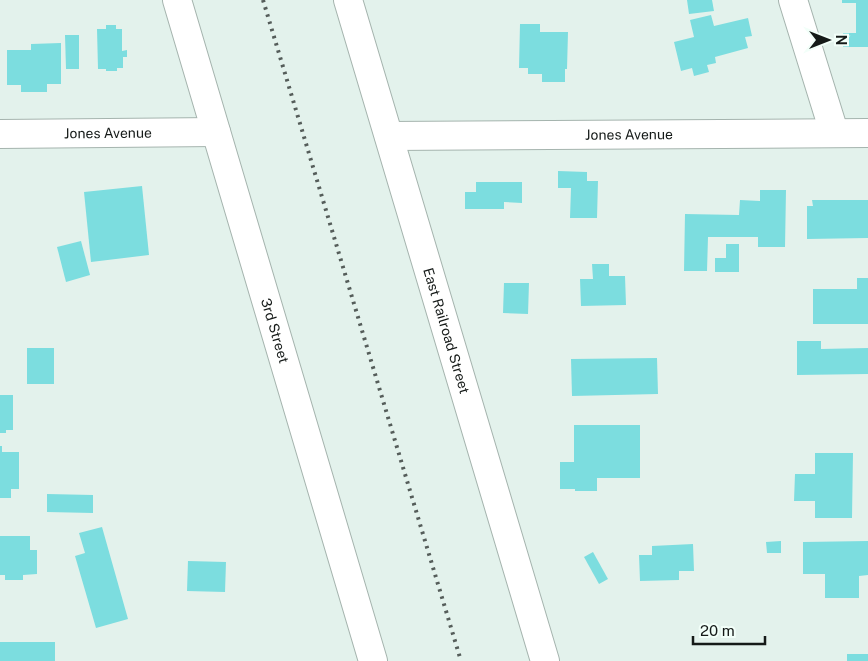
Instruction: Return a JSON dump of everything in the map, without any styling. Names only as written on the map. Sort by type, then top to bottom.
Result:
[{"type":"street","name":"3rd Street","points":[[177,0],[372,661]]},
{"type":"street","name":"East Railroad Street","points":[[348,0],[545,661]]},
{"type":"street","points":[[793,0],[834,132]]},
{"type":"street","name":"Jones Avenue","points":[[0,134],[216,132]]},
{"type":"street","name":"Jones Avenue","points":[[389,136],[868,133]]},
{"type":"building","points":[[687,0],[712,0],[714,11],[689,14]]},
{"type":"building","points":[[842,0],[868,0],[868,47],[843,47],[843,44],[849,44],[849,38],[843,38],[843,33],[856,33],[856,3],[842,3]]},
{"type":"building","points":[[711,15],[714,26],[748,18],[752,36],[745,37],[748,48],[715,57],[716,63],[707,65],[709,72],[694,76],[692,68],[681,71],[674,42],[694,37],[690,20]]},
{"type":"building","points":[[520,24],[540,24],[540,32],[568,32],[565,82],[542,82],[542,74],[528,74],[528,68],[519,68]]},
{"type":"building","points":[[106,25],[116,25],[116,29],[122,29],[122,51],[127,50],[127,57],[123,57],[123,68],[117,68],[117,71],[98,69],[97,29],[106,29]]},
{"type":"building","points":[[65,35],[79,35],[79,69],[66,69]]},
{"type":"building","points":[[61,43],[61,84],[47,84],[47,92],[21,92],[21,85],[7,85],[7,50],[31,50],[31,44]]},
{"type":"building","points":[[558,171],[587,172],[587,181],[598,181],[597,218],[570,218],[571,188],[558,188]]},
{"type":"building","points":[[476,182],[522,182],[522,203],[504,202],[504,209],[465,209],[465,192],[476,192]]},
{"type":"building","points":[[142,186],[149,255],[91,262],[84,192]]},
{"type":"building","points":[[760,190],[786,190],[785,247],[758,247],[758,237],[708,237],[707,271],[684,271],[685,214],[739,215],[740,200],[760,201]]},
{"type":"building","points":[[812,200],[868,200],[868,238],[807,239],[807,206],[813,206]]},
{"type":"building","points":[[81,241],[90,275],[66,282],[57,247]]},
{"type":"building","points":[[726,244],[739,244],[739,272],[715,272],[715,258],[726,258]]},
{"type":"building","points":[[592,264],[609,264],[609,276],[625,276],[626,305],[581,306],[580,279],[593,279]]},
{"type":"building","points":[[857,278],[868,278],[868,324],[813,324],[813,289],[857,289]]},
{"type":"building","points":[[504,283],[529,283],[528,314],[503,313]]},
{"type":"building","points":[[797,341],[821,341],[821,349],[868,348],[868,374],[797,375]]},
{"type":"building","points":[[27,348],[54,348],[54,384],[27,384]]},
{"type":"building","points":[[657,358],[658,394],[572,396],[571,359]]},
{"type":"building","points":[[0,395],[13,395],[13,430],[6,430],[6,433],[0,433]]},
{"type":"building","points":[[574,425],[640,425],[640,478],[597,478],[597,491],[560,489],[560,462],[574,462]]},
{"type":"building","points":[[0,446],[2,446],[2,452],[19,452],[19,489],[11,489],[11,498],[0,498]]},
{"type":"building","points":[[815,453],[853,453],[852,518],[815,518],[815,501],[794,501],[795,474],[815,474]]},
{"type":"building","points":[[47,494],[93,495],[93,513],[47,512]]},
{"type":"building","points":[[102,527],[128,619],[96,628],[75,556],[85,553],[79,533]]},
{"type":"building","points":[[0,536],[30,536],[30,550],[37,550],[37,574],[23,575],[23,580],[5,580],[5,575],[0,575]]},
{"type":"building","points":[[781,541],[781,553],[767,553],[766,542]]},
{"type":"building","points":[[868,541],[868,575],[859,576],[859,598],[825,598],[825,574],[803,574],[803,542]]},
{"type":"building","points":[[693,544],[694,571],[679,571],[679,580],[640,581],[639,555],[652,555],[652,546]]},
{"type":"building","points":[[593,552],[608,579],[599,584],[584,557]]},
{"type":"building","points":[[188,561],[226,562],[225,592],[187,591]]},
{"type":"building","points":[[0,642],[55,642],[55,661],[0,661]]},
{"type":"building","points":[[847,654],[868,654],[868,661],[847,661]]},
{"type":"railway","points":[[263,0],[461,661]]}]
